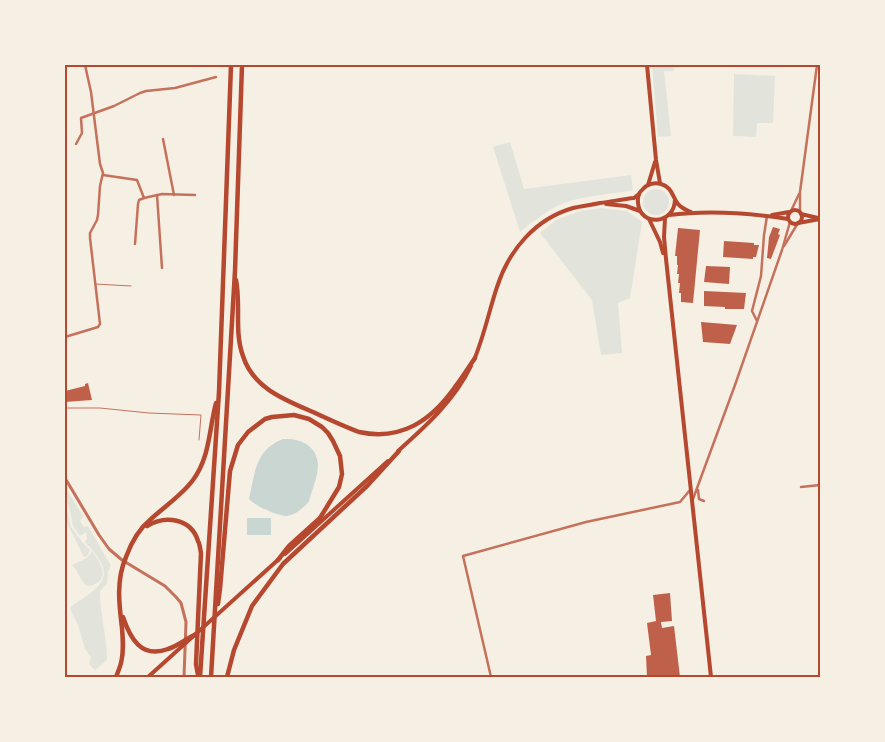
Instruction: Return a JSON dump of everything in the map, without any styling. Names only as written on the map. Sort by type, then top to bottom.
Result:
[{"type":"highway","points":[[199,677],[219,392],[231,65]]},
{"type":"highway","points":[[211,677],[235,271],[242,65]]},
{"type":"highway","points":[[235,271],[240,346],[242,356],[254,376],[279,396],[359,432],[390,434],[421,422],[432,414],[449,396],[475,358]]},
{"type":"highway","points":[[116,677],[123,651],[119,591],[126,556],[140,532],[150,520],[194,480],[208,446],[212,418],[219,392]]},
{"type":"highway","points":[[214,630],[220,589],[230,471],[238,445],[248,432],[265,419],[294,415],[309,419],[328,433],[340,456],[342,474],[339,487],[324,513],[289,546],[278,560]]},
{"type":"highway","points":[[227,677],[234,650],[252,606],[283,564],[367,486],[399,451]]},
{"type":"highway","points":[[140,532],[159,520],[181,522],[194,532],[198,540],[200,553],[196,664],[199,677]]},
{"type":"highway","points":[[120,609],[127,629],[135,643],[140,647],[153,651],[162,651],[172,648],[196,634]]},
{"type":"main road","points":[[647,65],[660,183]]},
{"type":"main road","points":[[648,185],[656,160]]},
{"type":"main road","points":[[148,677],[399,451],[449,401],[465,378],[475,358],[498,284],[506,265],[517,247],[531,231],[550,218],[574,208],[634,198],[648,185],[654,183],[660,183],[669,188],[679,206],[691,212]]},
{"type":"main road","points":[[639,194],[640,211]]},
{"type":"main road","points":[[675,200],[673,210],[667,217],[664,225],[666,260],[711,677]]},
{"type":"main road","points":[[601,203],[626,206],[640,211],[655,220],[691,212],[767,216],[789,220],[794,224],[820,219]]},
{"type":"main road","points":[[767,216],[795,210],[801,214],[820,219]]},
{"type":"main road","points":[[789,220],[790,212]]},
{"type":"main road","points":[[798,223],[802,218],[801,214]]},
{"type":"main road","points":[[649,218],[666,260]]},
{"type":"street","points":[[65,337],[98,327],[100,324],[90,233],[97,220],[103,173],[85,65]]},
{"type":"street","points":[[801,214],[800,192],[816,65]]},
{"type":"street","points":[[76,144],[82,133],[81,118],[114,106],[140,93],[174,88],[216,77]]},
{"type":"street","points":[[815,79],[820,78]]},
{"type":"street","points":[[163,139],[174,195]]},
{"type":"street","points":[[102,175],[137,180],[144,198]]},
{"type":"street","points":[[790,212],[800,192]]},
{"type":"street","points":[[157,195],[162,268]]},
{"type":"street","points":[[134,244],[139,200],[157,195],[196,195]]},
{"type":"street","points":[[757,321],[752,311],[761,276],[767,216]]},
{"type":"street","points":[[692,502],[782,250],[789,220]]},
{"type":"street","points":[[782,250],[798,223]]},
{"type":"street","points":[[65,478],[106,546],[122,560],[165,586],[181,603],[186,622],[184,677]]},
{"type":"street","points":[[698,486],[699,498],[704,501]]},
{"type":"street","points":[[801,487],[820,486]]},
{"type":"street","points":[[492,677],[463,556],[586,522],[680,502],[691,488]]},
{"type":"lane","points":[[95,284],[131,286]]},
{"type":"lane","points":[[65,408],[100,408],[149,413],[201,415],[199,440]]},
{"type":"shaded area","points":[[652,65],[675,65],[674,71],[664,71],[671,136],[658,137]]},
{"type":"shaded area","points":[[734,74],[775,76],[773,123],[757,123],[756,137],[733,136]]},
{"type":"shaded area","points":[[510,142],[524,189],[631,175],[633,190],[586,197],[559,205],[520,232],[493,147]]},
{"type":"shaded area","points":[[656,189],[665,193],[669,202],[665,211],[656,215],[647,211],[643,202],[647,193]]},
{"type":"shaded area","points":[[602,208],[627,211],[642,222],[630,298],[618,303],[622,353],[601,355],[592,300],[540,233],[556,220],[580,211]]},
{"type":"shaded area","points":[[283,439],[296,440],[306,444],[314,452],[318,465],[309,501],[299,511],[286,516],[266,510],[249,499],[258,463],[267,449]]},
{"type":"shaded area","points":[[65,487],[83,516],[80,521],[84,527],[88,526],[111,566],[108,571],[107,584],[100,591],[107,660],[95,670],[89,664],[91,657],[85,649],[78,625],[70,609],[97,588],[104,576],[103,569],[97,556],[85,542],[87,539],[86,532],[80,536],[73,526],[69,506],[65,500]]},
{"type":"shaded area","points":[[65,505],[71,527],[90,550],[87,556],[84,557],[65,519]]},
{"type":"shaded area","points":[[247,518],[271,518],[271,535],[247,535]]},
{"type":"shaded area","points":[[92,551],[102,567],[103,576],[97,583],[89,586],[84,583],[72,565],[86,558]]},
{"type":"building","points":[[773,227],[780,229],[778,234],[780,235],[771,259],[767,258],[769,237]]},
{"type":"building","points":[[678,228],[700,230],[693,303],[681,302],[681,293],[679,293],[680,283],[678,283],[679,274],[677,274],[677,256],[675,256]]},
{"type":"building","points":[[724,241],[759,245],[756,257],[753,257],[753,259],[723,257]]},
{"type":"building","points":[[706,266],[730,267],[729,284],[704,282]]},
{"type":"building","points":[[704,291],[746,293],[744,309],[704,306]]},
{"type":"building","points":[[701,322],[737,325],[730,344],[703,342]]},
{"type":"building","points":[[88,383],[92,400],[65,402],[65,391],[85,386]]},
{"type":"building","points":[[670,593],[672,621],[661,622],[662,628],[674,626],[680,677],[647,677],[646,656],[651,655],[647,623],[656,621],[653,595]]}]
